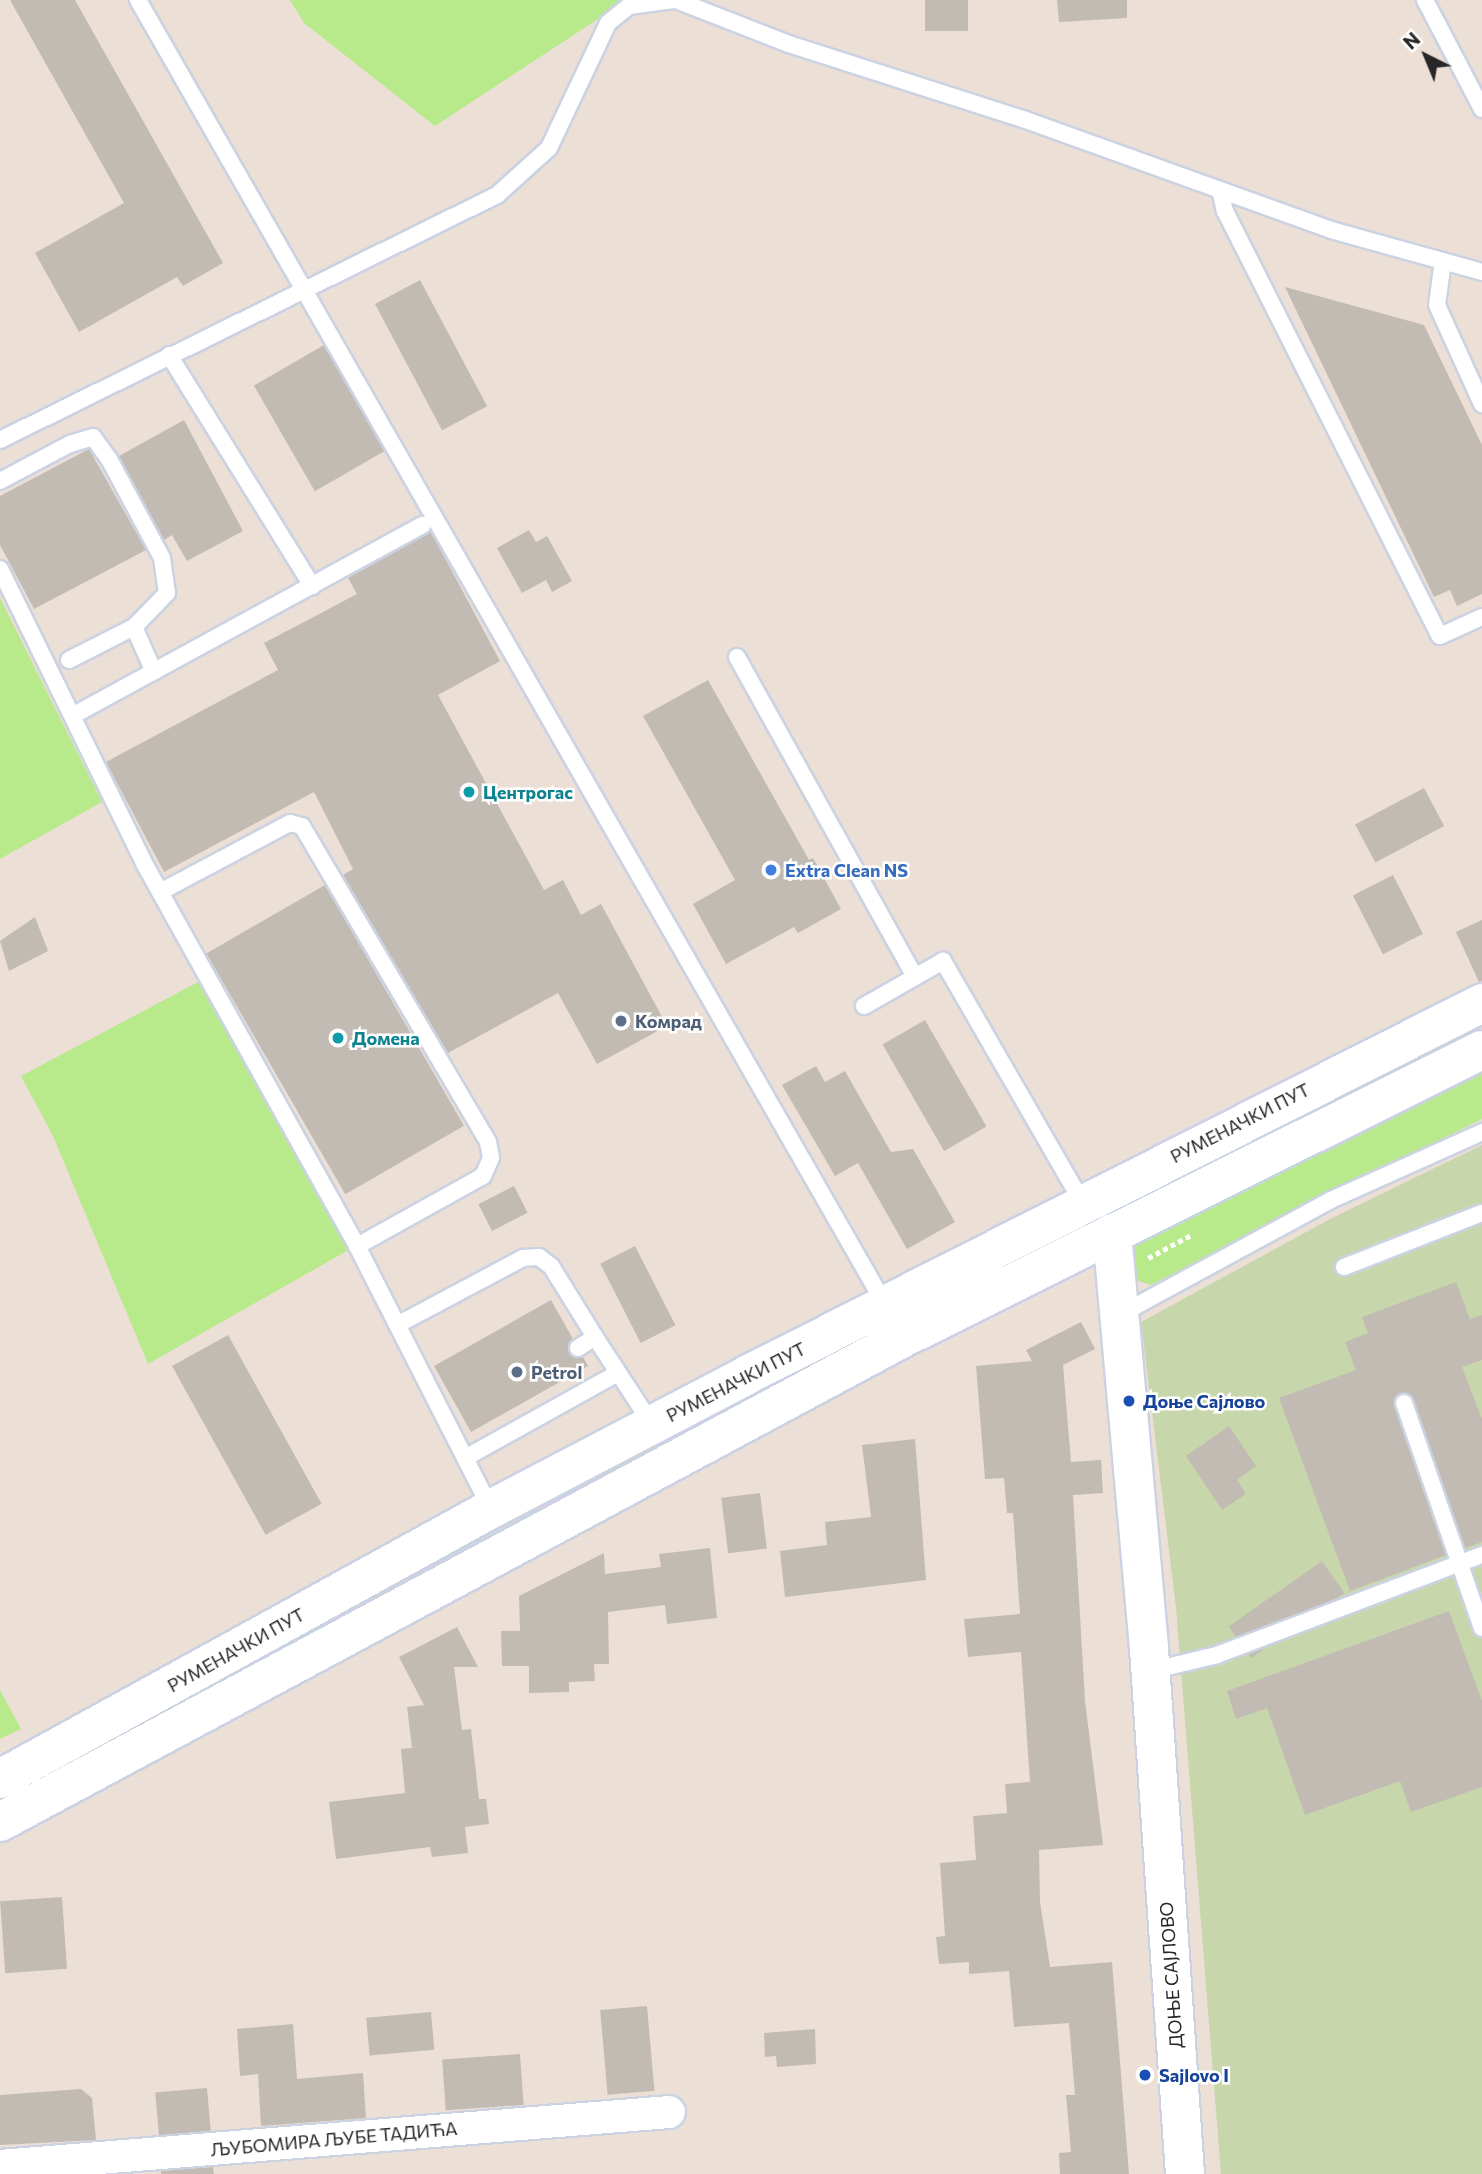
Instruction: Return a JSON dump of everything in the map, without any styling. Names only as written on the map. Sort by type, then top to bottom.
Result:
[{"type":"main road","name":"РУМЕНАЧКИ ПУТ","points":[[0,1779],[491,1509],[1083,1203],[1482,1003]]},
{"type":"main road","points":[[0,1822],[723,1433],[1112,1233],[1482,1050]]},
{"type":"main road","name":"ДОЊЕ САЈЛОВО","points":[[1112,1233],[1150,1671],[1185,2174]]},
{"type":"street","name":"ЉУБОМИРА ЉУБЕ ТАДИЋА","points":[[0,2166],[669,2112]]},
{"type":"lane","points":[[138,0],[886,1306]]},
{"type":"lane","points":[[0,440],[497,195],[549,148],[608,23],[629,6],[675,0],[789,44],[1023,119],[1331,230],[1482,272]]},
{"type":"lane","points":[[1425,0],[1482,109]]},
{"type":"lane","points":[[1220,190],[1224,211],[1440,636],[1482,617]]},
{"type":"lane","points":[[1443,261],[1437,305],[1482,404]]},
{"type":"lane","points":[[170,355],[312,586]]},
{"type":"lane","points":[[0,481],[70,444],[93,437],[110,458],[162,558],[167,593],[134,627],[69,660]]},
{"type":"lane","points":[[74,715],[423,525]]},
{"type":"lane","points":[[0,569],[160,892],[357,1246],[397,1325],[454,1418],[464,1458],[491,1509]]},
{"type":"lane","points":[[134,627],[154,672]]},
{"type":"lane","points":[[737,657],[915,977]]},
{"type":"lane","points":[[160,892],[290,823],[302,826],[488,1142],[491,1158],[483,1176],[357,1246]]},
{"type":"lane","points":[[864,1006],[943,961],[1083,1203]]},
{"type":"lane","points":[[1121,1314],[1331,1200],[1482,1132]]},
{"type":"lane","points":[[1344,1267],[1480,1219]]},
{"type":"lane","points":[[397,1325],[523,1258],[539,1257],[551,1266],[653,1426]]},
{"type":"lane","points":[[578,1348],[595,1337]]},
{"type":"lane","points":[[464,1458],[618,1373]]},
{"type":"lane","points":[[1404,1403],[1482,1628]]},
{"type":"lane","points":[[1150,1671],[1217,1655],[1482,1556]]},
{"type":"lane","points":[[1466,1582],[1482,1576]]},
{"type":"green space","points":[[290,0],[627,0],[435,126],[304,23]]},
{"type":"green space","points":[[0,598],[102,802],[0,859]]},
{"type":"green space","points":[[200,981],[352,1248],[148,1364],[53,1136],[21,1076]]},
{"type":"green space","points":[[1482,1067],[1482,1119],[1151,1285],[1133,1279],[1131,1247],[1137,1242]]},
{"type":"green space","points":[[1482,1145],[1482,2174],[1221,2174],[1176,1608],[1141,1322],[1332,1218]]},
{"type":"green space","points":[[0,1690],[21,1729],[0,1739]]},
{"type":"building","points":[[10,0],[75,0],[223,263],[183,286],[177,277],[79,332],[35,253],[124,203]]},
{"type":"building","points":[[925,0],[968,0],[968,31],[925,31]]},
{"type":"building","points":[[1057,0],[1127,0],[1127,18],[1059,22]]},
{"type":"building","points":[[420,280],[487,406],[442,430],[375,304]]},
{"type":"building","points":[[1285,287],[1424,325],[1482,445],[1482,594],[1457,606],[1450,590],[1434,597]]},
{"type":"building","points":[[324,345],[385,451],[315,491],[254,386]]},
{"type":"building","points":[[184,420],[243,531],[187,561],[172,535],[164,540],[119,456]]},
{"type":"building","points":[[89,449],[146,550],[34,609],[0,545],[0,496]]},
{"type":"building","points":[[529,530],[536,542],[547,536],[572,581],[552,592],[546,580],[522,593],[497,548]]},
{"type":"building","points":[[431,532],[500,661],[438,695],[544,890],[563,880],[581,915],[601,904],[667,1026],[597,1064],[558,993],[448,1053],[343,875],[353,869],[314,792],[164,872],[106,762],[278,670],[264,643],[357,594],[348,578]]},
{"type":"building","points":[[708,680],[809,860],[813,858],[841,909],[798,933],[794,927],[726,964],[693,904],[735,880],[643,716]]},
{"type":"building","points":[[1424,788],[1444,826],[1375,863],[1355,825]]},
{"type":"building","points":[[1393,875],[1423,934],[1383,954],[1353,895]]},
{"type":"building","name":"Домена","points":[[325,885],[464,1126],[345,1194],[206,954]]},
{"type":"building","points":[[35,917],[48,951],[9,971],[0,941]]},
{"type":"building","points":[[1482,920],[1482,981],[1479,982],[1456,932]]},
{"type":"building","points":[[925,1020],[986,1127],[944,1151],[883,1044]]},
{"type":"building","points":[[816,1066],[825,1082],[845,1071],[891,1152],[913,1149],[955,1222],[907,1249],[858,1163],[835,1176],[782,1085]]},
{"type":"building","points":[[514,1186],[528,1213],[492,1231],[478,1204]]},
{"type":"building","points":[[635,1246],[675,1325],[641,1343],[600,1264]]},
{"type":"building","points":[[1456,1282],[1470,1319],[1482,1315],[1482,1360],[1462,1367],[1482,1419],[1482,1542],[1465,1548],[1414,1400],[1400,1393],[1394,1406],[1446,1555],[1350,1591],[1279,1398],[1356,1370],[1345,1342],[1368,1333],[1362,1317]]},
{"type":"building","points":[[551,1300],[573,1339],[569,1353],[583,1357],[588,1366],[471,1432],[434,1366]]},
{"type":"building","points":[[1081,1322],[1095,1349],[1063,1365],[1071,1462],[1101,1460],[1103,1493],[1073,1495],[1085,1701],[1103,1845],[1039,1850],[1040,1902],[1050,1967],[1112,1962],[1129,2174],[1060,2174],[1059,2153],[1071,2152],[1066,2095],[1075,2095],[1069,2023],[1014,2027],[1009,1971],[969,1974],[969,1962],[939,1964],[936,1937],[945,1936],[940,1863],[976,1860],[973,1816],[1007,1813],[1005,1784],[1030,1782],[1021,1652],[968,1657],[964,1619],[1020,1614],[1013,1513],[1007,1513],[1004,1478],[985,1479],[976,1366],[1032,1361],[1026,1350]]},
{"type":"building","points":[[228,1335],[322,1504],[266,1535],[172,1366]]},
{"type":"building","points":[[1229,1426],[1256,1466],[1237,1480],[1246,1494],[1222,1510],[1186,1456]]},
{"type":"building","points":[[915,1439],[926,1580],[785,1597],[780,1551],[827,1545],[825,1522],[871,1517],[862,1445]]},
{"type":"building","points":[[760,1493],[767,1549],[728,1553],[721,1498]]},
{"type":"building","points":[[710,1548],[717,1618],[667,1624],[665,1605],[608,1612],[609,1664],[594,1664],[595,1681],[569,1682],[569,1692],[529,1693],[529,1666],[502,1666],[501,1631],[520,1631],[519,1596],[604,1553],[605,1574],[661,1567],[659,1554]]},
{"type":"building","points":[[1322,1561],[1344,1593],[1251,1658],[1229,1626]]},
{"type":"building","points":[[1449,1611],[1482,1701],[1482,1787],[1411,1812],[1400,1781],[1305,1815],[1267,1708],[1236,1719],[1227,1691]]},
{"type":"building","points":[[457,1627],[478,1667],[454,1667],[462,1730],[471,1729],[479,1799],[486,1799],[489,1824],[465,1827],[468,1853],[432,1857],[430,1847],[336,1859],[329,1802],[405,1793],[401,1749],[412,1748],[407,1707],[424,1705],[399,1657]]},
{"type":"building","points":[[62,1897],[67,1969],[5,1973],[0,1901]]},
{"type":"building","points":[[647,2006],[654,2091],[608,2095],[600,2010]]},
{"type":"building","points":[[431,2012],[434,2050],[370,2056],[366,2018]]},
{"type":"building","points":[[293,2024],[297,2079],[363,2073],[366,2118],[261,2126],[258,2074],[240,2076],[237,2029]]},
{"type":"building","points":[[815,2029],[816,2064],[777,2067],[776,2056],[765,2057],[764,2033]]},
{"type":"building","points":[[520,2054],[524,2105],[446,2110],[442,2059]]},
{"type":"building","points":[[207,2088],[211,2131],[159,2135],[155,2093]]},
{"type":"building","points":[[81,2089],[92,2098],[96,2140],[0,2145],[0,2095]]},
{"type":"building","points":[[213,2167],[214,2174],[161,2174],[161,2171]]},
{"type":"place","name":"Центрогас","points":[[469,792]]},
{"type":"place","name":"Extra Clean NS","points":[[771,870]]},
{"type":"place","name":"Комрад","points":[[621,1021]]},
{"type":"place","name":"Домена","points":[[338,1038]]},
{"type":"place","name":"Petrol","points":[[517,1372]]},
{"type":"place","name":"Доње Сајлово","points":[[1129,1401]]},
{"type":"place","name":"Sajlovo I","points":[[1145,2075]]}]
